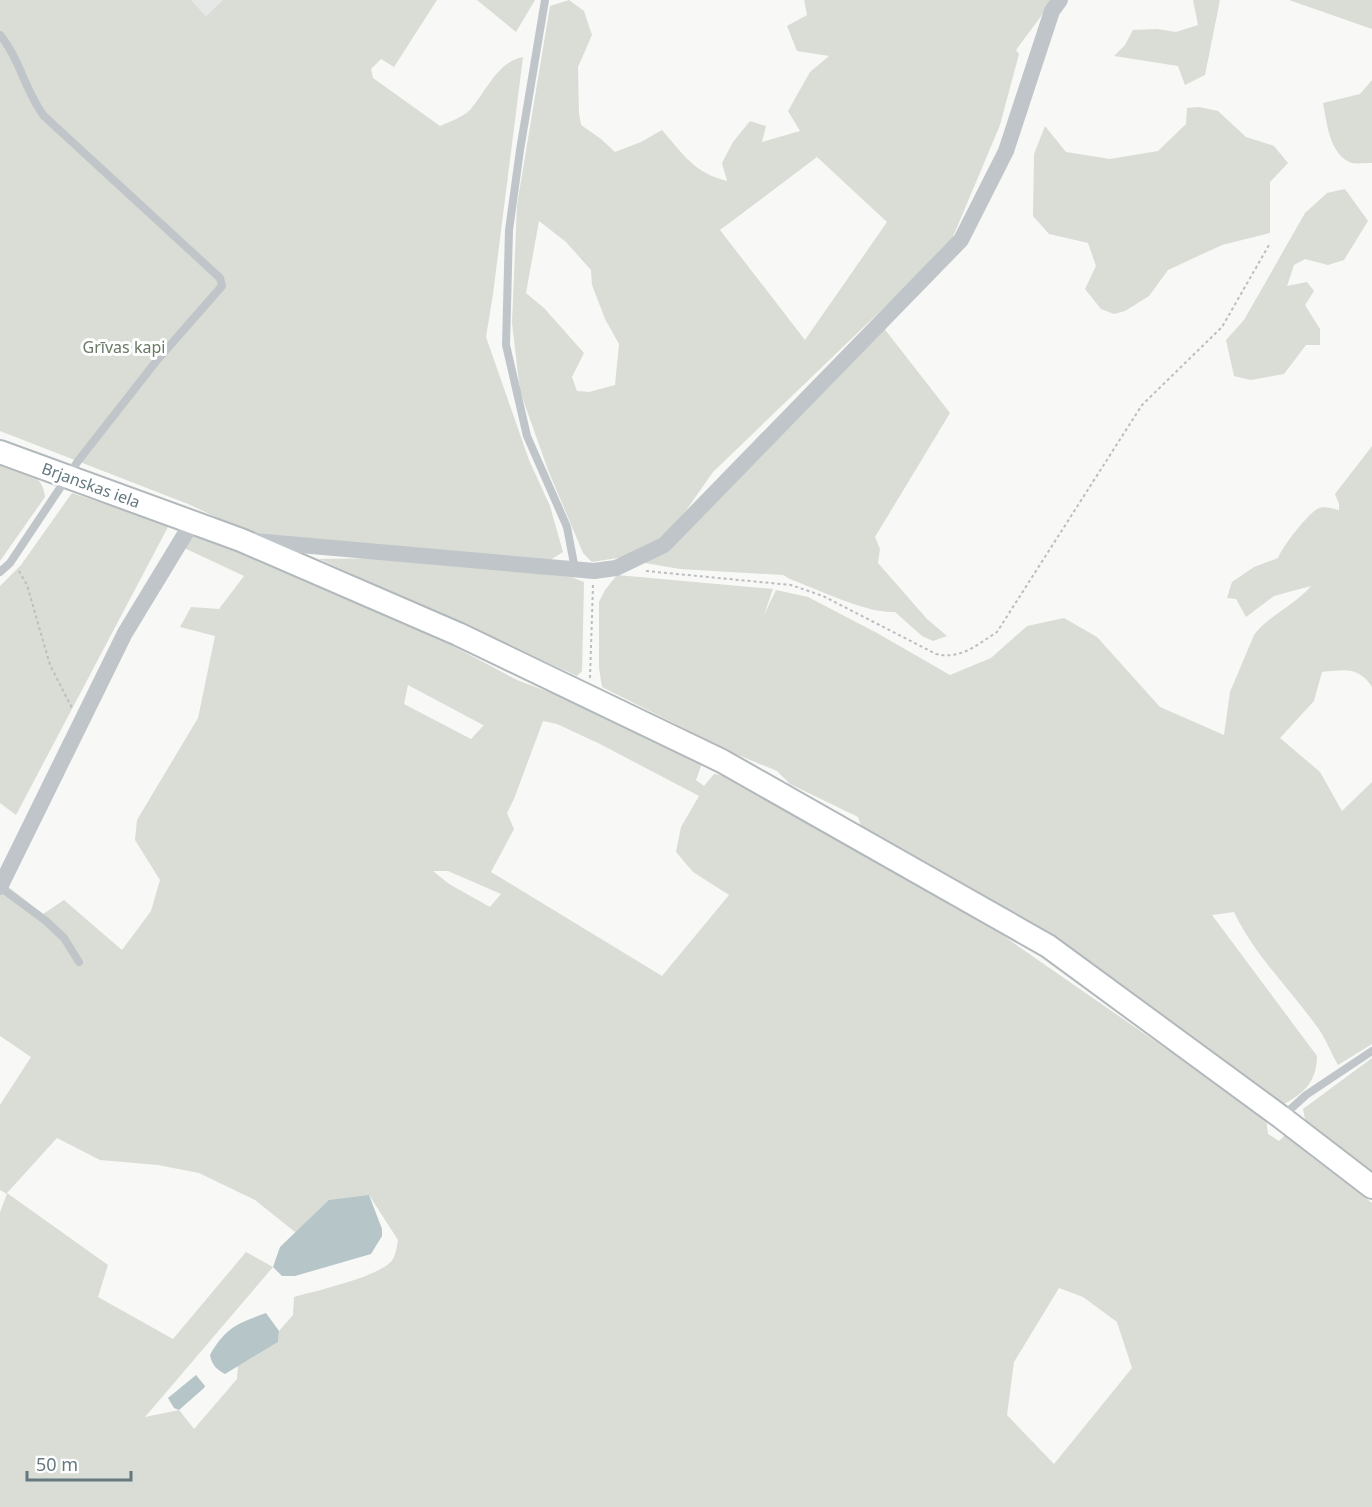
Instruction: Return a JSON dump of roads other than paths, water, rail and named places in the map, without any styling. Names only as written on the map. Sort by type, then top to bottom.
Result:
[{"type":"main road","name":"Brjanskas iela","points":[[0,452],[241,540],[458,634],[722,761],[1048,946],[1281,1117],[1372,1187]]},
{"type":"street","points":[[241,540],[594,571],[616,568],[664,544],[961,240],[1006,151],[1052,11],[1060,0]]},
{"type":"street","points":[[0,887],[125,633],[187,519]]},
{"type":"lane","points":[[545,0],[509,230],[506,345],[526,436],[567,527],[575,569]]},
{"type":"lane","points":[[0,35],[20,67],[33,101],[44,116],[220,279],[222,286],[158,359],[78,461],[10,563],[0,572]]},
{"type":"lane","points":[[0,887],[46,921],[64,938],[79,962]]},
{"type":"lane","points":[[1281,1117],[1306,1095],[1372,1051]]},
{"type":"park label","name":"Grīvas kapi","points":[[124,347]]}]
